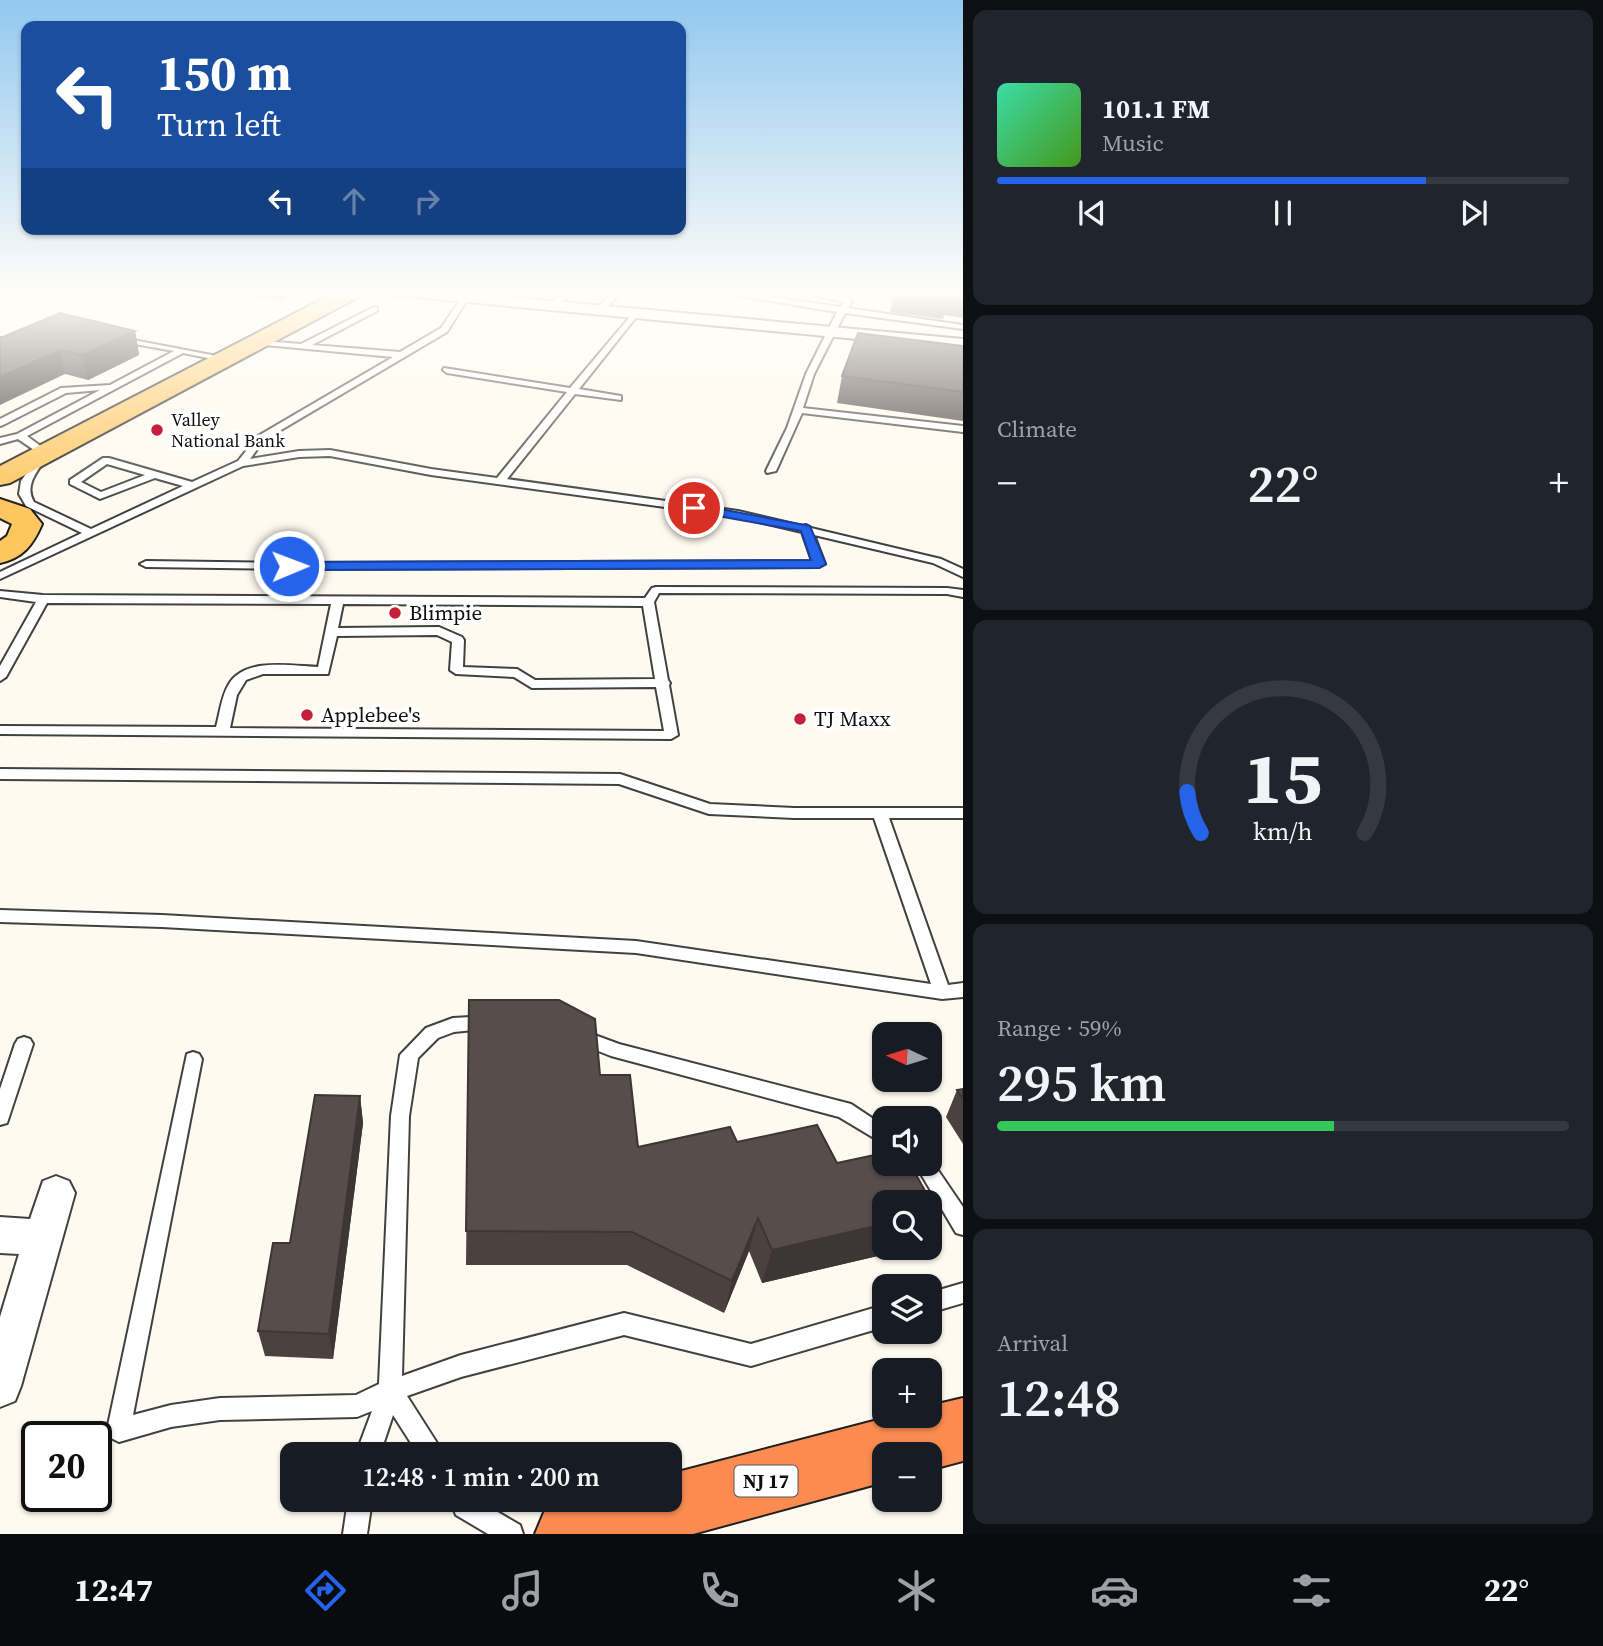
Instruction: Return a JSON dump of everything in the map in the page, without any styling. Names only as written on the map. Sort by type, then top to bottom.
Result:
[{"type":"highway","name":"NJ 17","points":[[569,1534],[962,1429]]},
{"type":"main road","points":[[0,470],[31,450],[213,363]]},
{"type":"main road","points":[[0,477],[31,450]]},
{"type":"main road","points":[[0,509],[20,515],[27,524],[20,541],[0,554]]},
{"type":"street","points":[[0,1386],[56,1193]]},
{"type":"street","points":[[0,1235],[43,1238]]},
{"type":"lane","points":[[90,533],[30,504],[24,494],[31,450],[85,402],[159,363]]},
{"type":"lane","points":[[241,463],[261,438],[391,363]]},
{"type":"lane","points":[[500,481],[594,363]]},
{"type":"lane","points":[[772,471],[799,410],[816,363]]},
{"type":"lane","points":[[447,370],[618,398]]},
{"type":"lane","points":[[0,423],[64,390],[114,387]]},
{"type":"lane","points":[[80,388],[86,395],[85,402]]},
{"type":"lane","points":[[799,410],[962,429]]},
{"type":"lane","points":[[0,441],[31,450]]},
{"type":"lane","points":[[0,576],[241,463],[299,454],[330,453],[500,481],[738,514],[937,561],[962,574]]},
{"type":"lane","points":[[155,474],[100,496],[74,482],[106,460],[155,474],[194,486]]},
{"type":"lane","points":[[146,564],[819,564],[806,528]]},
{"type":"lane","points":[[0,730],[671,734],[648,602],[656,590],[947,591],[962,594]]},
{"type":"lane","points":[[0,594],[43,598],[648,602]]},
{"type":"lane","points":[[0,677],[43,598]]},
{"type":"lane","points":[[222,732],[236,684],[243,674],[260,670],[324,671],[338,600]]},
{"type":"lane","points":[[332,632],[439,631],[458,640],[456,670],[517,673],[532,684],[664,683]]},
{"type":"lane","points":[[0,774],[620,779],[709,809],[794,813],[962,813]]},
{"type":"lane","points":[[880,813],[942,992]]},
{"type":"lane","points":[[0,916],[162,921],[636,947],[942,992],[962,990]]},
{"type":"lane","points":[[372,1442],[390,1391],[400,1116],[410,1055],[432,1033],[453,1026],[506,1022]]},
{"type":"lane","points":[[562,1024],[587,1040],[617,1051],[844,1111],[872,1128]]},
{"type":"lane","points":[[0,1117],[24,1044]]},
{"type":"lane","points":[[193,1059],[119,1430],[171,1416],[220,1409],[357,1406],[390,1391],[461,1366],[624,1324],[751,1355],[872,1320]]},
{"type":"lane","points":[[932,1176],[962,1226]]},
{"type":"lane","points":[[942,1299],[962,1293]]},
{"type":"lane","points":[[390,1391],[424,1442]]},
{"type":"lane","points":[[355,1534],[358,1512]]},
{"type":"lane","points":[[476,1512],[511,1534]]},
{"type":"building","points":[[0,363],[32,363],[0,377]]},
{"type":"building","points":[[847,363],[963,363],[963,392],[842,376]]},
{"type":"building","points":[[469,1000],[559,1000],[595,1019],[600,1075],[630,1075],[638,1147],[730,1127],[737,1142],[817,1125],[837,1163],[872,1156],[872,1176],[917,1176],[925,1190],[872,1190],[872,1227],[772,1250],[758,1218],[732,1281],[632,1232],[466,1231]]},
{"type":"building","points":[[315,1095],[360,1096],[329,1334],[258,1331],[273,1243],[290,1243]]},
{"type":"place","name":"Valley National Bank","points":[[157,430]]},
{"type":"place","name":"Blimpie","points":[[395,613]]},
{"type":"place","name":"Applebee's","points":[[307,715]]},
{"type":"place","name":"TJ Maxx","points":[[800,719]]},
{"type":"route","points":[[289,566],[819,564],[806,528],[694,508]]}]
